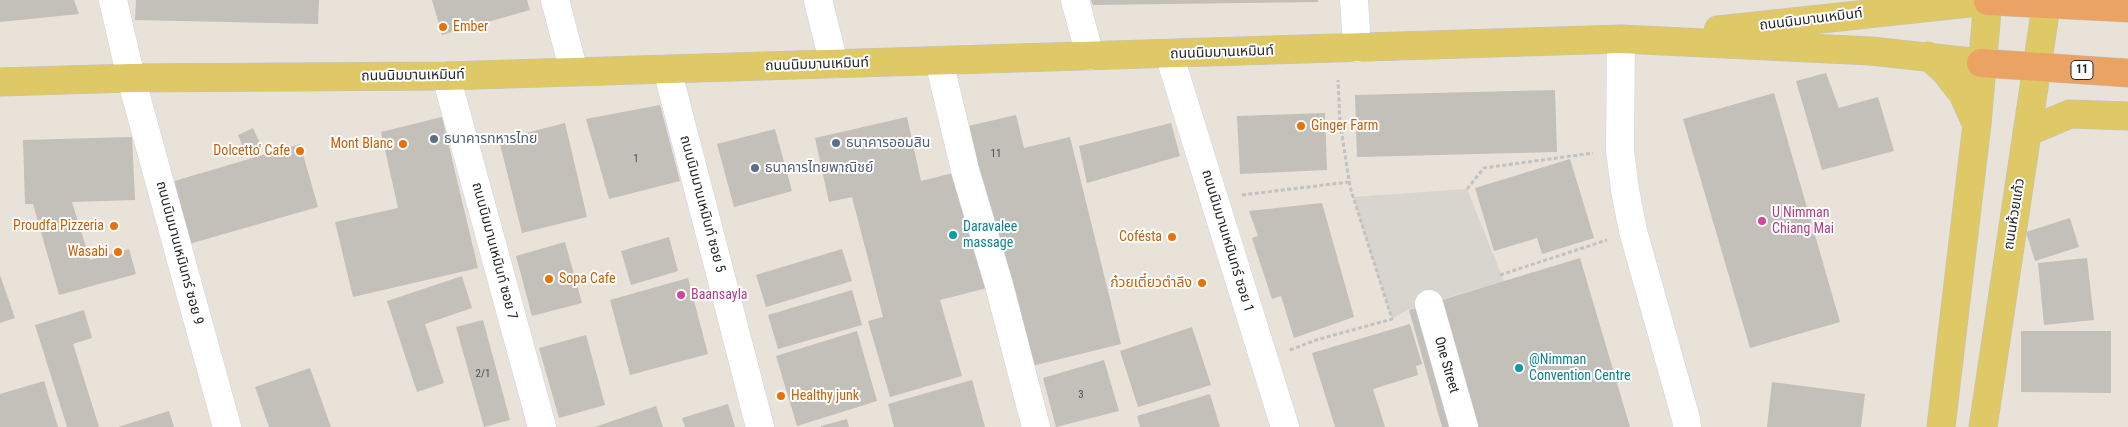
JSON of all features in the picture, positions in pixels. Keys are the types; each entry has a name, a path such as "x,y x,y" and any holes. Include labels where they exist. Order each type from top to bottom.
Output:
{"highway":[{"name":"11","path":"1988,0 2128,8"},
{"name":"11","path":"1981,63 2128,73"}],"main road":[{"name":"ถนนนิมมานเหมินท์","path":"1628,40 1932,4 1988,0"},
{"path":"1941,427 1977,124 1988,0"},
{"name":"ถนนห้วยแก้ว","path":"1983,427 2046,2"},
{"name":"ถนนนิมมานเหมินท์","path":"0,82 131,78 446,76 1628,40 1871,51 1981,63"},
{"path":"1928,56 1945,72 1963,94 1977,124"},
{"path":"2027,132 2070,114 2128,116"}],"street":[{"name":"ถนนนิมมานเหมินทร์ ซอย 9","path":"113,0 131,78 227,427"},
{"path":"555,0 574,72"},
{"path":"818,0 834,64"},
{"path":"1076,0 1090,56"},
{"path":"1354,0 1357,48"},
{"path":"1628,40 1620,150 1633,231 1687,427"},
{"name":"ถนนนิมมานเหมินทร์ ซอย 1","path":"1169,54 1285,427"},
{"path":"939,61 965,170 1036,427"},
{"name":"ถนนนิมมานเหมินท์ ซอย 5","path":"667,69 760,427"},
{"name":"ถนนนิมมานเหมินท์ ซอย 7","path":"446,76 542,427"},
{"name":"One Street","path":"1429,304 1464,427"}],"path":[{"path":"1264,360 1316,340 1392,319 1349,182 1340,122 1338,80"},
{"path":"1467,189 1484,168 1620,150"},
{"path":"1214,200 1260,192 1349,182"},
{"path":"1500,275 1633,231"}],"shaded area":[{"path":"1467,189 1504,281 1409,309 1392,319 1353,197"}],"building":[{"path":"0,0 74,0 79,14 0,22"},
{"path":"136,0 319,0 318,24 135,20"},
{"path":"432,0 527,0 530,10 442,35"},
{"path":"1091,0 1318,0 1318,2 1093,5"},
{"path":"1826,73 1839,108 1878,97 1894,151 1822,170 1796,81"},
{"path":"1555,90 1557,152 1357,157 1355,95"},
{"name":"U Nimman Chiang Mai","path":"1774,93 1840,322 1750,348 1683,119"},
{"path":"660,105 680,181 609,199 586,119"},
{"path":"1325,113 1327,170 1240,174 1237,116"},
{"path":"1016,115 1024,148 1070,137 1121,344 1028,367 968,126"},
{"path":"442,117 478,268 353,297 335,222 398,208 381,132"},
{"path":"907,117 921,181 965,170 999,285 940,300 962,376 890,397 868,321 883,317 852,197 829,202 815,138"},
{"path":"565,123 587,217 522,233 499,140"},
{"path":"1171,123 1180,156 1087,183 1079,146"},
{"path":"253,128 262,148 246,154 238,135"},
{"name":"ธนาคารไทยพาณิชย์","path":"775,129 792,191 734,207 717,144"},
{"path":"132,137 135,200 72,202 90,260 129,249 136,274 59,295 33,204 25,204 23,140"},
{"path":"300,144 318,207 189,244 171,182"},
{"path":"1570,159 1594,238 1542,254 1537,238 1494,251 1475,188"},
{"path":"1322,203 1354,317 1294,338 1281,296 1272,299 1252,238 1258,236 1249,211"},
{"path":"2070,218 2079,247 2035,261 2026,232"},
{"path":"669,237 678,271 631,285 621,251"},
{"name":"Sopa Cafe","path":"565,242 582,303 532,316 516,256"},
{"path":"842,249 852,281 766,307 756,275"},
{"name":"@Nimman Convention Centre","path":"1580,258 1630,427 1442,427 1409,310"},
{"path":"2087,258 2094,320 2044,325 2038,263"},
{"path":"0,275 15,318 0,323"},
{"path":"462,276 472,308 425,324 444,383 417,392 387,301"},
{"path":"688,278 708,354 630,375 610,300"},
{"path":"852,290 862,325 778,349 768,315"},
{"path":"84,310 92,338 73,344 99,427 67,427 35,325"},
{"path":"483,320 510,420 484,427 456,327"},
{"path":"1410,324 1422,364 1416,366 1418,375 1373,389 1385,427 1335,427 1312,353"},
{"path":"1192,327 1211,385 1138,407 1120,351"},
{"path":"857,331 877,401 797,426 776,356"},
{"path":"2021,331 2111,331 2111,393 2021,392"},
{"path":"586,335 605,405 559,418 539,348"},
{"path":"1104,360 1119,411 1056,427 1043,378"},
{"path":"310,368 331,427 269,427 255,387"},
{"path":"972,380 985,427 894,427 888,404"},
{"path":"44,381 58,427 0,427 0,394"},
{"path":"1772,382 1865,394 1861,427 1767,427"},
{"path":"1210,394 1220,427 1140,427 1137,416"},
{"path":"728,404 735,427 685,427 682,418"},
{"path":"656,406 663,427 595,427"},
{"path":"169,411 174,427 118,427"},
{"path":"847,419 849,427 821,427 821,426"}],"place":[{"name":"Ember","path":"443,27"},
{"name":"Ginger Farm","path":"1301,126"},
{"name":"ธนาคารทหารไทย","path":"434,139"},
{"name":"ธนาคารออมสิน","path":"836,143"},
{"name":"Mont Blanc","path":"403,144"},
{"name":"Dolcetto' Cafe","path":"300,151"},
{"name":"ธนาคารไทยพาณิชย์","path":"755,168"},
{"name":"U Nimman Chiang Mai","path":"1762,221"},
{"name":"Proudfa Pizzeria","path":"114,226"},
{"name":"Daravalee massage","path":"953,235"},
{"name":"Cofésta","path":"1172,237"},
{"name":"Wasabi","path":"118,252"},
{"name":"Sopa Cafe","path":"549,279"},
{"name":"ก๋วยเตี๋ยวตำลึง","path":"1202,283"},
{"name":"Baansayla","path":"681,295"},
{"name":"@Nimman Convention Centre","path":"1519,368"},
{"name":"Healthy junk","path":"781,396"}]}
